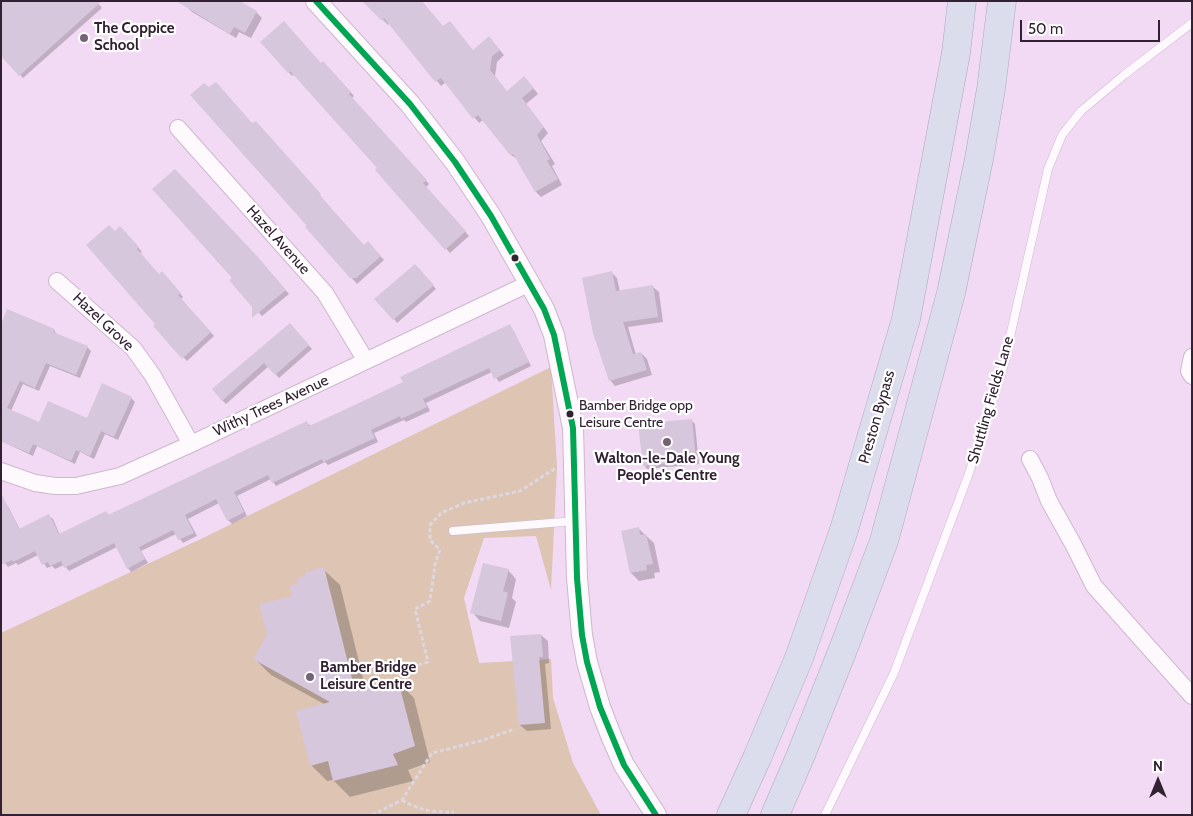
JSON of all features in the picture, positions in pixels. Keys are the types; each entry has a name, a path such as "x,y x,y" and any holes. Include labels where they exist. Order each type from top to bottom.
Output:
{"highway":[{"name":"Preston Bypass","path":"731,815 799,658 844,530 906,319 956,53 962,1"},
{"path":"775,815 844,647 886,532 934,362 959,257 991,89 1002,1"}],"street":[{"path":"316,1 410,104 455,162 491,216 544,309 554,335 573,428 574,522 579,610 587,662 600,706 624,765 656,815"},
{"name":"Hazel Avenue","path":"178,128 325,293 366,361"},
{"name":"Hazel Grove","path":"57,281 133,348 153,376 191,444"},
{"name":"Withy Trees Avenue","path":"1,471 35,483 56,486 76,486 120,476 530,282"},
{"path":"1192,357 1189,371 1192,376"},
{"path":"1030,459 1049,501 1094,586 1192,696"}],"lane":[{"name":"Shuttling Fields Lane","path":"825,815 894,673 968,476 1002,372 1048,169 1062,135 1080,111 1192,23"},
{"path":"453,531 574,522"}],"path":[{"path":"412,667 428,662 415,609 430,601 435,564 440,550 430,540 430,525 441,513 464,503 520,491 574,458"},
{"path":"372,815 402,800 432,753 480,741 515,729"},
{"path":"402,800 430,812 454,812"}],"shaded area":[{"path":"551,367 557,467 551,590 536,536 484,538 464,598 479,663 551,659 553,698 573,763 601,815 1,815 1,633 205,537"}],"building":[{"path":"1,1 102,1 19,76 1,56"},
{"path":"176,1 240,1 257,11 245,33 234,27 230,34"},
{"path":"362,1 422,1 443,26 450,21 473,50 489,36 500,50 492,56 490,70 507,91 524,76 534,88 522,98 544,127 537,135 550,159 547,161 558,179 535,192 513,154 510,155 478,115 473,119 441,78 435,82 384,18 382,21"},
{"path":"284,21 321,63 323,61 351,92 349,94 427,180 423,183 466,231 445,250 375,170 377,168 290,71 288,73 260,42"},
{"path":"216,82 252,123 256,121 364,245 368,241 381,256 356,278 350,278 305,227 307,226 190,95 204,83 209,87"},
{"path":"175,169 257,256 286,290 252,318 252,307 229,280 232,278 152,189"},
{"path":"109,225 115,231 120,226 139,247 137,249 159,274 162,271 181,293 178,295 211,332 182,359 153,326 155,324 86,245"},
{"path":"415,264 434,285 393,320 374,299"},
{"path":"612,271 616,291 653,285 658,317 623,322 633,354 641,352 647,370 609,381 593,333 582,278"},
{"path":"7,309 55,329 53,332 88,346 76,375 46,363 35,388 20,381 7,408 39,422 48,401 87,418 102,383 132,397 114,437 101,431 90,456 76,450 71,461 33,444 29,453 1,441 1,324"},
{"path":"290,323 309,345 275,375 264,363 222,401 212,389"},
{"path":"510,324 529,362 494,379 489,368 423,399 427,407 401,419 400,416 371,430 375,438 323,462 322,459 272,483 268,475 234,492 244,512 227,521 216,499 185,515 194,533 178,540 173,530 139,547 145,559 127,569 114,543 64,568 61,561 50,566 48,562 42,565 35,551 13,562 12,560 1,565 1,493 19,529 49,514 59,534 106,511 108,515 307,421 309,426 344,410 403,382 400,377"},
{"name":"Walton-le-Dale Young People's Centre","path":"692,419 696,460 643,466 638,424"},
{"path":"639,527 640,535 646,534 653,564 646,565 647,570 630,573 621,531"},
{"path":"483,563 509,569 503,591 508,593 501,621 470,613"},
{"name":"Bamber Bridge Leisure Centre","path":"324,567 355,691 398,680 415,746 393,754 398,765 333,781 328,761 310,766 296,711 330,702 253,659 267,634 259,604 292,596 290,586 298,583 297,578 306,576 305,572"},
{"path":"541,634 543,657 539,657 545,723 519,725 510,636"}],"transit line":[{"path":"316,1 410,104 455,162 491,216 544,309 554,335 573,428 577,578 582,635 587,662 600,707 624,765 656,815"}],"place":[{"name":"The Coppice School","path":"84,38"},
{"name":"Bamber Bridge opp Leisure Centre","path":"570,414"},
{"name":"Walton-le-Dale Young People's Centre","path":"667,442"},
{"name":"Bamber Bridge Leisure Centre","path":"310,677"}]}
